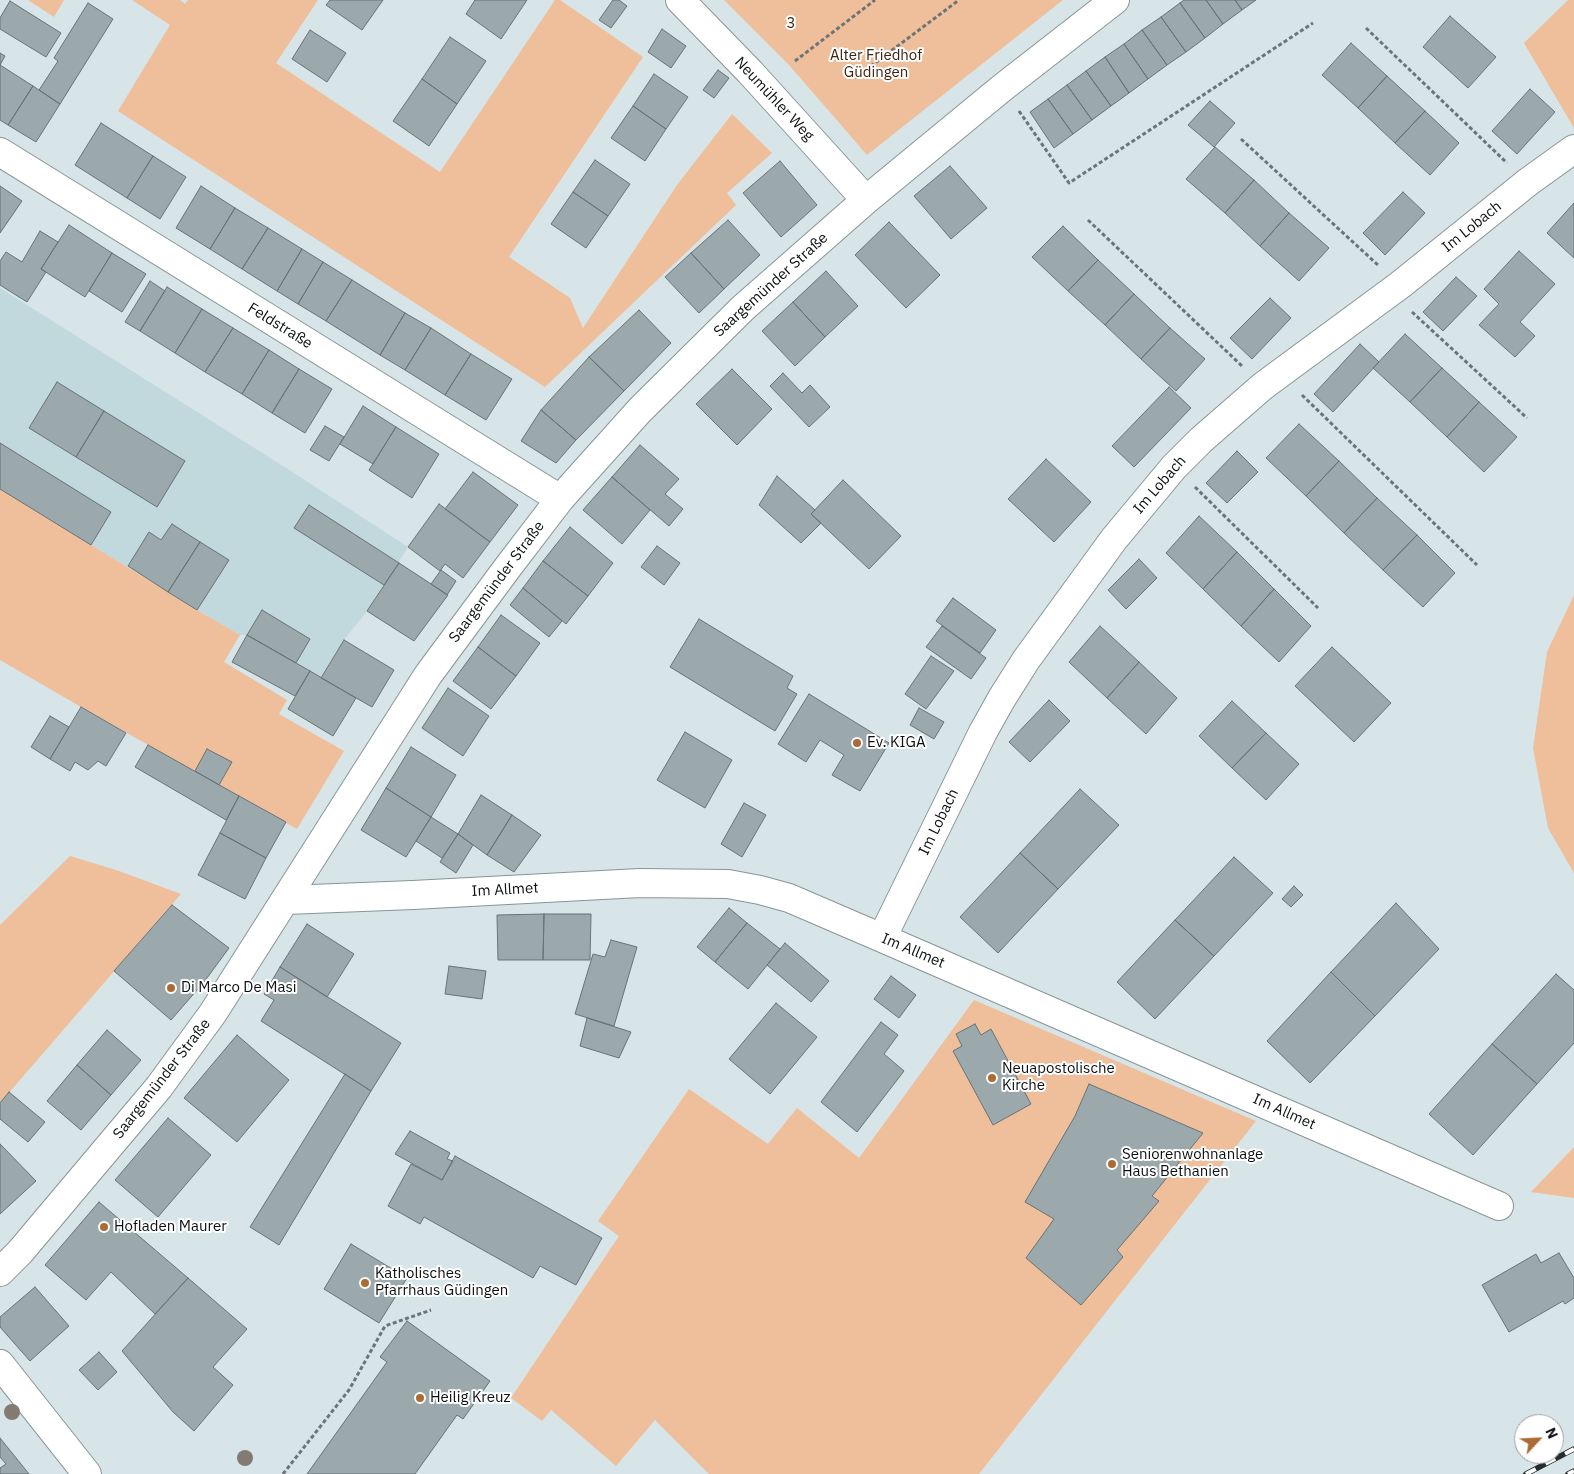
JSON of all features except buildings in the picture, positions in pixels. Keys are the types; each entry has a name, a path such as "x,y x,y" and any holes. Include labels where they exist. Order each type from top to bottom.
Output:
{"street":[{"name":"Neumühler Weg","path":"680,0 750,72 866,200"},
{"name":"Saargemünder Straße","path":"0,1272 20,1252 158,1087 213,1013 428,675 560,500 640,410 743,308 866,200 1002,88 1115,0"},
{"name":"Im Lobach","path":"882,938 982,732 1016,675 1114,539 1174,467 1201,440 1271,380 1395,288 1528,182 1574,149"},
{"name":"Feldstraße","path":"0,152 560,500"},
{"name":"Im Allmet","path":"286,900 403,896 640,883 718,883 760,890 789,898 1499,1206"},
{"path":"0,1364 87,1474"}],"path":[{"path":"795,61 875,0"},
{"path":"855,78 959,0"},
{"path":"1002,88 1068,183 1313,23"},
{"path":"1366,28 1528,182"},
{"path":"1241,139 1528,418"},
{"path":"1088,220 1477,564"},
{"path":"1174,467 1318,608"},
{"path":"283,1474 349,1390 385,1326 431,1310"}],"shaded area":[{"path":"0,288 408,547 367,611 344,640 321,678 247,635 240,635 197,610 0,489"}],"green space":[{"path":"28,0 64,0 54,17"},
{"path":"132,0 180,0 185,4 188,0 318,0 276,63 440,172 555,0 560,0 643,57 509,257 570,298 583,328 677,185 732,114 772,153 727,193 736,205 545,387 118,111 170,25"},
{"name":"Alter Friedhof Güdingen","path":"724,0 1063,0 867,155 789,65"},
{"path":"1568,0 1574,0 1574,128 1524,43"},
{"path":"0,489 240,635 224,662 287,700 279,714 344,751 297,829 0,660"},
{"path":"1574,595 1574,873 1548,828 1533,748 1547,652"},
{"path":"70,856 119,871 181,894 0,1103 0,925"},
{"path":"974,1000 1256,1121 979,1474 709,1474 655,1420 616,1466 551,1410 542,1421 511,1398 619,1236 598,1221 689,1089 768,1144 797,1108 859,1158"},
{"path":"1574,1147 1574,1198 1531,1192"}],"railway":[{"path":"1526,1474 1574,1449"},
{"path":"1568,1474 1574,1471"}],"place":[{"name":"Ev. KIGA","path":"857,743"},
{"name":"Di Marco De Masi","path":"171,988"},
{"name":"Neuapostolische Kirche","path":"992,1078"},
{"name":"Seniorenwohnanlage Haus Bethanien","path":"1112,1164"},
{"name":"Hofladen Maurer","path":"104,1227"},
{"name":"Katholisches Pfarrhaus Güdingen","path":"365,1283"},
{"name":"Heilig Kreuz","path":"420,1398"}],"park label":[{"name":"3","path":"791,24"}]}
